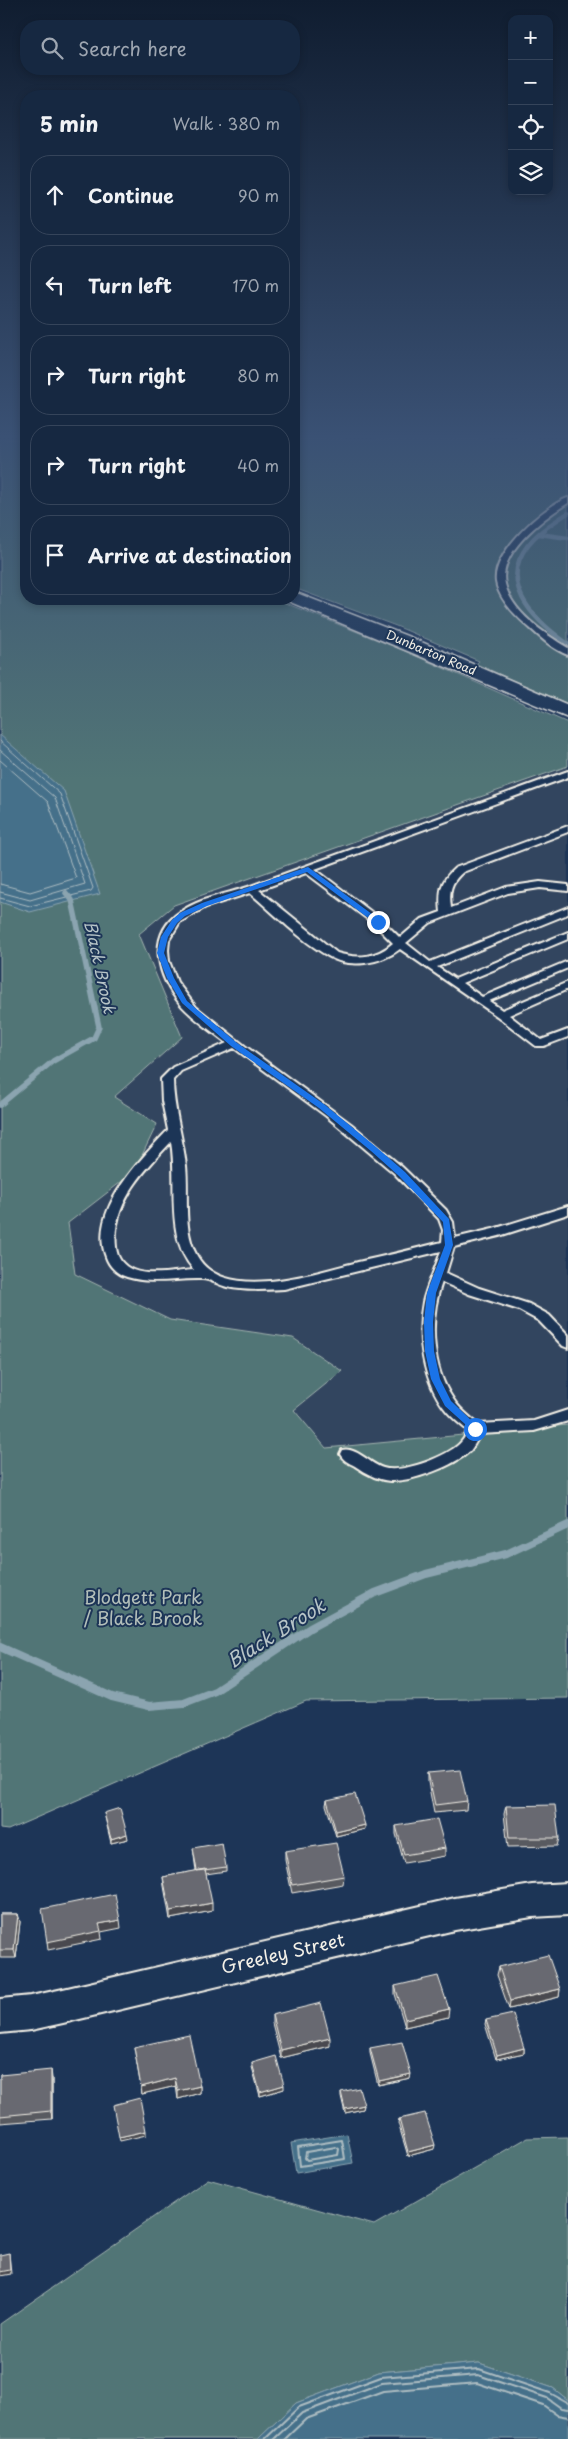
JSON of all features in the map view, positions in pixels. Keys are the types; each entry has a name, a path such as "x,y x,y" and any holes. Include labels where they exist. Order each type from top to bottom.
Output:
{"street":[{"name":"Dunbarton Road","path":"300,599 568,712"},
{"name":"Greeley Street","path":"0,2016 31,2013 63,2006 455,1914 532,1901 568,1899"}],"lane":[{"path":"509,553 502,562 500,582 513,607 546,639 568,652"},
{"path":"568,774 252,890 205,904 174,921 165,937 161,953 170,978 185,1002 234,1044 322,1107 402,1174 446,1221 449,1245 431,1293 428,1322 430,1351 436,1379 448,1404 475,1429 512,1430 556,1421 568,1415"},
{"path":"446,912 444,886 448,878 460,870 568,829"},
{"path":"308,869 378,922 429,966 502,1014 540,1044 568,1033"},
{"path":"252,890 333,955 351,960 371,959 387,954 417,926 446,912 506,890 524,886 565,889"},
{"path":"429,966 568,910"},
{"path":"454,983 568,935"},
{"path":"481,1001 568,964"},
{"path":"502,1014 568,986"},
{"path":"234,1044 177,1068 167,1079 167,1092 180,1164 185,1245 193,1262 205,1274 225,1282 248,1287 284,1285 449,1245 568,1210"},
{"path":"174,1131 119,1200 108,1239 110,1254 116,1264 128,1273 144,1276 205,1274"},
{"path":"438,1275 531,1310 544,1318 568,1343"},
{"path":"347,1454 366,1468 388,1475 412,1473 442,1461 466,1447 475,1429"}],"shaded area":[{"path":"568,766 568,1469 339,1463 293,1410 342,1371 293,1338 170,1320 74,1274 67,1223 134,1172 113,1098 182,1037 139,935 174,905"}],"green space":[{"name":"Blodgett Park / Black Brook","path":"0,553 20,553 20,605 290,605 400,649 568,723 568,766 174,905 139,934 182,1037 114,1097 157,1124 134,1172 68,1223 75,1274 170,1320 293,1338 342,1371 294,1410 326,1448 568,1425 568,1698 306,1701 8,1830 0,1829"},
{"path":"300,553 568,553 568,704 476,664 479,661 396,626 300,590"},
{"path":"568,2137 568,2400 553,2388 479,2363 379,2372 296,2403 258,2439 0,2439 0,2324 208,2179 374,2225 527,2138"}],"water":[{"path":"0,735 64,791 100,894 30,912 0,902"},
{"path":"347,2134 353,2163 296,2173 291,2143"},
{"path":"479,2363 553,2388 568,2400 568,2439 258,2439 296,2403 379,2372"}],"building":[{"path":"460,1770 467,1801 435,1805 428,1773"},
{"path":"355,1794 365,1825 336,1832 327,1800"},
{"path":"555,1805 559,1838 509,1838 506,1806"},
{"path":"120,1808 127,1834 111,1839 104,1813"},
{"path":"437,1819 445,1848 404,1855 396,1826"},
{"path":"222,1843 226,1867 197,1871 193,1848"},
{"path":"336,1843 344,1876 292,1885 285,1851"},
{"path":"205,1869 212,1903 170,1911 163,1877"},
{"path":"115,1894 120,1920 99,1924 101,1931 47,1942 42,1909"},
{"path":"0,1914 18,1914 14,1950 0,1950"},
{"path":"548,1955 560,1989 510,2001 499,1967"},
{"path":"438,1976 449,2009 405,2019 395,1986"},
{"path":"321,2003 330,2038 281,2050 272,2015"},
{"path":"513,2014 524,2048 497,2055 486,2020"},
{"path":"189,2035 200,2086 178,2091 175,2078 141,2087 134,2047"},
{"path":"402,2042 411,2074 379,2081 370,2048"},
{"path":"276,2056 284,2085 260,2092 252,2063"},
{"path":"51,2070 51,2111 0,2116 0,2075"},
{"path":"359,2088 364,2105 345,2109 341,2092"},
{"path":"140,2098 146,2131 119,2137 113,2105"},
{"path":"425,2113 435,2145 408,2152 399,2119"},
{"path":"9,2253 10,2270 0,2272 0,2255"}],"waterway":[{"path":"523,553 517,569 517,583 522,597 542,623 568,644"},
{"name":"Black Brook","path":"0,1105 53,1061 94,1038 99,1027 72,900 66,893"},
{"name":"Black Brook","path":"0,1647 112,1697 149,1706 184,1703 215,1691 310,1628 375,1593 426,1574 506,1554 568,1525"}],"route":[{"path":"378,922 308,869 193,909 174,921 165,937 161,953 170,978 185,1002 234,1044 322,1107 374,1149 426,1198 446,1221 449,1245 431,1293 428,1322 430,1351 436,1379 448,1404 475,1429"}]}
